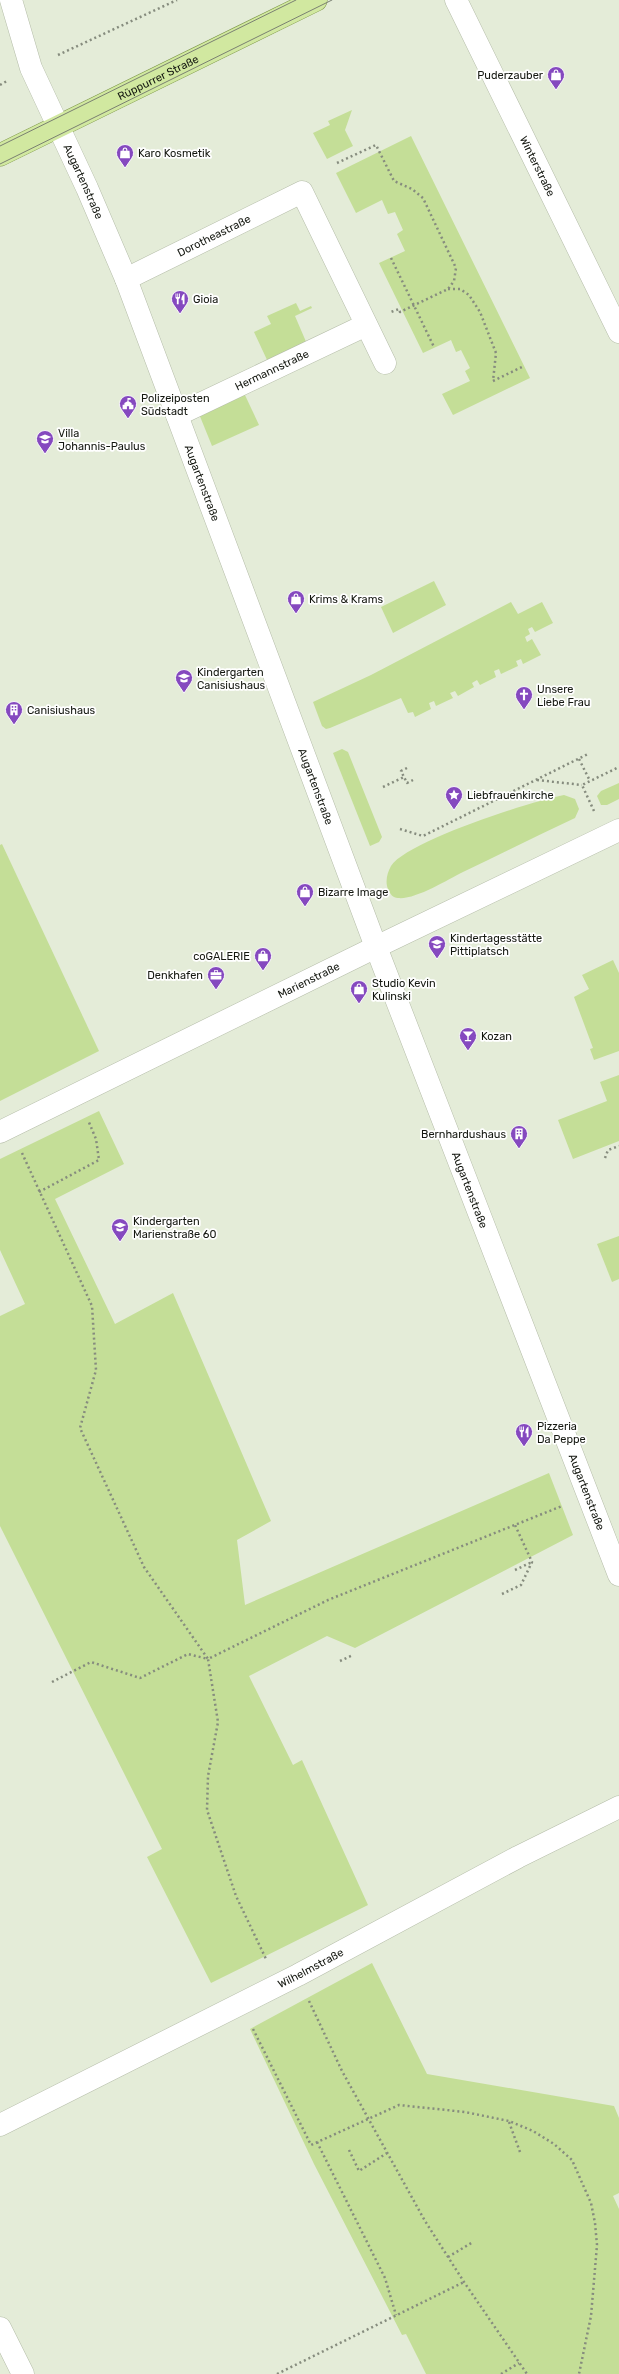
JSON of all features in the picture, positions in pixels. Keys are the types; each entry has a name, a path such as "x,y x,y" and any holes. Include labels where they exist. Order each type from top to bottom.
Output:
{"main road":[{"name":"Rüppurrer Straße","path":"0,155 316,0"}],"street":[{"name":"Augartenstraße","path":"11,0 31,68 59,126 126,279 376,947 587,1497 619,1575"},
{"name":"Winterstraße","path":"456,0 619,332"},
{"name":"Dorotheastraße","path":"126,279 302,192 366,325"},
{"path":"366,325 385,363"},
{"name":"Hermannstraße","path":"177,415 366,325"},
{"name":"Marienstraße","path":"5,1130 376,947 613,833"},
{"name":"Wilhelmstraße","path":"0,2125 240,2003 289,1980 518,1857 619,1807"},
{"path":"0,2328 23,2374"}],"path":[{"path":"0,85 31,68 177,0"},
{"path":"337,163 376,144 394,181 412,189 423,198 430,211 456,268 454,280 448,289"},
{"path":"391,258 434,348"},
{"path":"399,309 400,312 448,289 460,289 469,295 480,312 496,353 493,381 524,366"},
{"path":"400,829 423,836 588,754"},
{"path":"579,758 590,781"},
{"path":"407,768 401,771 407,782 413,780"},
{"path":"537,780 582,785 619,768"},
{"path":"383,787 404,777"},
{"path":"582,785 613,833"},
{"path":"40,1192 99,1160 96,1139 78,1094"},
{"path":"5,1130 40,1192 92,1306 96,1370 80,1428 144,1567 208,1659 218,1722 208,1776 207,1810 236,1896 289,1980 318,2022 387,2153 448,2257 527,2374"},
{"path":"605,1158 608,1150 619,1146"},
{"path":"52,1682 91,1662 140,1678 188,1654 208,1659 328,1600 587,1497"},
{"path":"515,1526 532,1562"},
{"path":"516,1570 532,1562"},
{"path":"502,1594 521,1585 532,1562"},
{"path":"340,1661 353,1655"},
{"path":"240,2003 311,2145 368,2118 399,2106 466,2112 509,2121 533,2131 554,2144 572,2160 591,2202 597,2245 591,2316 579,2374"},
{"path":"509,2121 520,2152"},
{"path":"317,2142 385,2278 396,2315"},
{"path":"349,2150 359,2171 387,2153"},
{"path":"448,2257 473,2242"},
{"path":"277,2374 464,2282"},
{"path":"501,2374 519,2363"}],"green space":[{"path":"352,110 345,130 353,146 327,159 313,133 330,125 328,121"},
{"path":"411,136 530,378 453,415 442,394 470,381 465,371 470,368 461,350 456,352 451,340 423,353 379,263 405,251 397,234 403,230 395,212 388,214 382,200 356,213 336,173"},
{"path":"296,303 300,311 311,306 312,308 295,316 307,344 268,362 254,332 271,324 267,316"},
{"path":"244,393 259,425 212,446 199,414"},
{"path":"434,581 446,605 393,633 381,607"},
{"path":"511,602 518,614 542,602 553,623 535,632 532,627 528,629 530,634 525,637 527,642 532,639 541,655 523,664 521,659 516,661 518,666 501,674 499,669 494,671 496,677 480,685 477,680 472,683 474,687 458,696 455,691 450,693 453,698 436,706 434,701 429,703 431,709 415,717 413,712 408,713 401,698 330,728 326,729 322,726 313,702 371,675"},
{"path":"342,749 348,752 382,837 379,842 370,846 333,753"},
{"path":"619,783 619,799 607,805 601,805 597,796 601,791"},
{"path":"564,795 575,799 579,809 575,818 422,893 405,898 396,898 390,893 387,886 387,880 391,866 402,856 420,845 472,823 526,805"},
{"path":"2,844 99,1051 0,1101 0,845"},
{"path":"613,960 619,973 619,1051 594,1060 590,1049 593,1048 574,997 589,989 582,975"},
{"path":"619,1075 619,1141 573,1159 558,1120 607,1101 600,1082"},
{"path":"99,1111 124,1164 55,1199 115,1324 173,1293 271,1521 237,1540 245,1605 549,1473 573,1535 355,1648 327,1636 249,1676 293,1765 302,1760 368,1905 211,1983 147,1857 162,1849 0,1526 0,1316 25,1304 0,1250 0,1159"},
{"path":"619,1236 619,1279 612,1282 597,1244"},
{"path":"372,1963 427,2074 614,2106 619,2118 619,2193 613,2196 619,2209 619,2374 426,2374 406,2334 402,2335 314,2164 250,2029"}],"tram line":[{"path":"0,146 296,0"},
{"path":"0,164 332,0"}],"place":[{"name":"Puderzauber","path":"556,90"},
{"name":"Karo Kosmetik","path":"125,168"},
{"name":"Gioia","path":"180,314"},
{"name":"Polizeiposten Südstadt","path":"128,419"},
{"name":"Villa Johannis-Paulus","path":"45,454"},
{"name":"Krims & Krams","path":"296,614"},
{"name":"Kindergarten Canisiushaus","path":"184,693"},
{"name":"Unsere Liebe Frau","path":"524,710"},
{"name":"Canisiushaus","path":"14,725"},
{"name":"Liebfrauenkirche","path":"454,810"},
{"name":"Bizarre Image","path":"305,907"},
{"name":"Kindertagesstätte Pittiplatsch","path":"437,959"},
{"name":"coGALERIE","path":"263,971"},
{"name":"Denkhafen","path":"216,990"},
{"name":"Studio Kevin Kulinski","path":"359,1004"},
{"name":"Kozan","path":"468,1051"},
{"name":"Bernhardushaus","path":"519,1149"},
{"name":"Kindergarten Marienstraße 60","path":"120,1242"},
{"name":"Pizzeria Da Peppe","path":"524,1447"}]}
